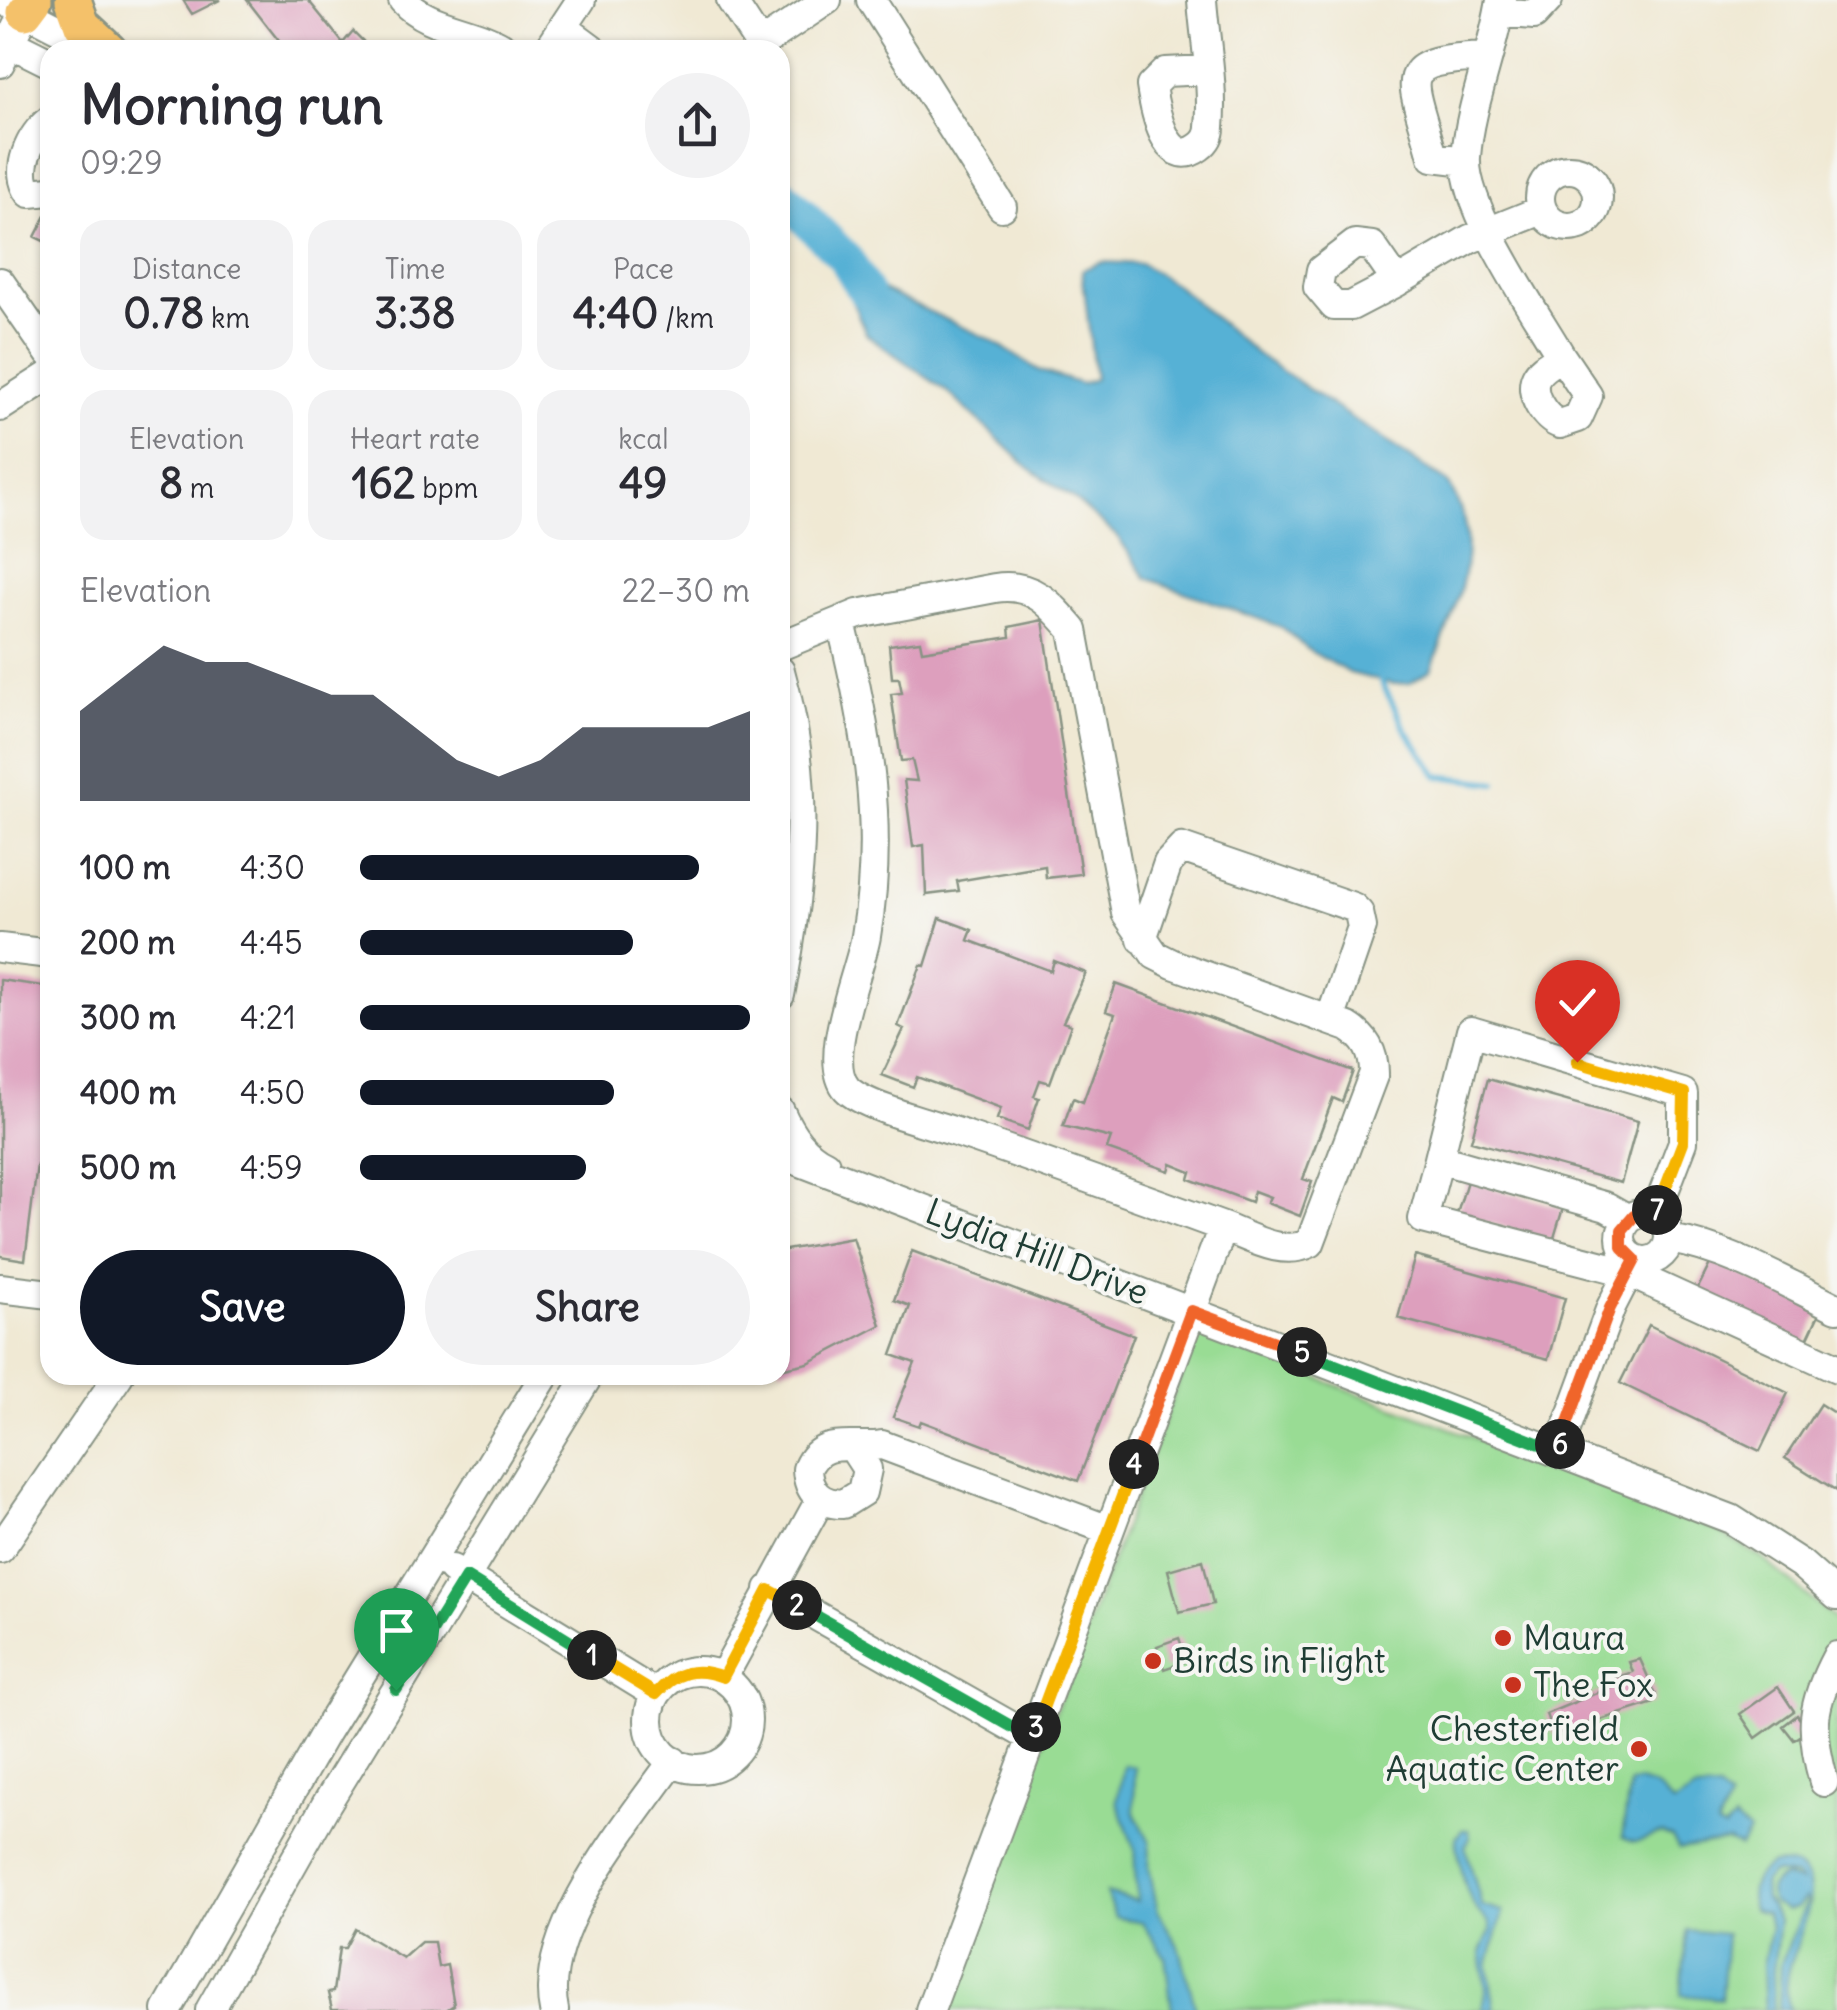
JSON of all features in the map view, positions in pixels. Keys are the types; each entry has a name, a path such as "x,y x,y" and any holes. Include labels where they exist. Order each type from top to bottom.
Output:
{"main road":[{"path":"73,0 82,25 99,40"}],"street":[{"path":"403,0 415,14 492,40"},
{"path":"556,39 581,0"},
{"path":"730,0 757,40"},
{"path":"767,40 826,0"},
{"path":"1202,0 1207,70"},
{"path":"1548,0 1534,15 1500,6 1466,161 1473,196 1561,356"},
{"path":"874,1 1002,207"},
{"path":"14,22 69,40"},
{"path":"14,22 40,52"},
{"path":"1466,161 1433,157 1414,82 1420,69 1436,59 1488,57"},
{"path":"40,130 22,171 22,183 30,193 40,192"},
{"path":"1397,282 1490,230 1542,210"},
{"path":"0,282 40,340"},
{"path":"0,407 40,381"},
{"path":"790,642 858,614 1012,585 1046,598 1073,630 1121,894 1126,914 1142,939 1155,955 1172,964 1330,1020 1365,1040 1374,1073 1310,1242 1298,1248 1276,1247 849,1092 838,1076 837,1052 866,937 875,854 870,746 841,622"},
{"path":"790,726 802,843 799,896 790,943"},
{"path":"1142,939 1168,863 1182,848 1353,907 1360,913 1362,928 1330,1020"},
{"path":"0,948 40,953"},
{"path":"1631,1266 1658,1258 1651,1224 1683,1142 1684,1093 1471,1031 1423,1218 1631,1266 1837,1368"},
{"path":"790,1130 814,1158 889,1195"},
{"name":"Lydia Hill Drive","path":"790,1158 1731,1519 1801,1564 1837,1596"},
{"path":"1439,1159 1607,1207 1762,1271 1837,1308"},
{"path":"1558,1451 1631,1266 1621,1241 1651,1224"},
{"path":"930,2010 1223,1227"},
{"path":"0,1288 40,1292"},
{"path":"0,1549 112,1385"},
{"path":"177,2006 324,1734 539,1385"},
{"path":"210,2010 327,1802 583,1385"},
{"path":"854,1450 867,1469 862,1492 843,1504 820,1500 808,1480 812,1458 831,1445 854,1450 882,1445 1109,1530"},
{"path":"723,1677 820,1500"},
{"path":"433,1558 656,1694"},
{"path":"769,1590 1032,1738"},
{"path":"1824,1782 1814,1746 1813,1712 1837,1656"},
{"path":"693,1670 723,1677 744,1702 746,1734 738,1749 711,1768 694,1769 673,1761 654,1742 649,1726 656,1694 678,1674 693,1670"},
{"path":"554,2010 550,1988 560,1940 595,1877 673,1761"}],"green space":[{"path":"1197,1332 1714,1529 1762,1558 1837,1621 1837,2010 944,2010"}],"water":[{"path":"1102,262 1141,264 1176,285 1258,355 1448,483 1460,507 1467,553 1457,600 1431,670 1410,683 1393,684 1350,673 1310,651 1281,627 1146,578 1118,537 1074,499 1029,468 949,393 867,335 852,301 876,287 991,340 1040,371 1081,384 1095,379 1082,270"},
{"path":"1124,1765 1135,1767 1134,1811 1150,1842 1149,1867 1158,1912 1180,1949 1196,2010 1172,2010 1165,1957 1143,1923 1115,1917 1106,1893 1137,1901 1134,1848 1117,1801"},
{"path":"1630,1784 1656,1787 1674,1804 1695,1791 1719,1790 1729,1801 1717,1827 1724,1830 1734,1820 1749,1832 1740,1847 1727,1841 1679,1849 1672,1837 1662,1834 1638,1842 1628,1840 1622,1837"},
{"path":"1462,1830 1468,1830 1470,1838 1465,1846 1482,1906 1503,1912 1488,1966 1495,2010 1483,2010 1486,1990 1481,1952 1491,1930 1465,1884 1456,1838"},
{"path":"1772,1865 1792,1866 1804,1873 1809,1884 1807,1916 1788,1975 1790,2010 1779,2010 1781,1963 1807,1902 1805,1898 1797,1908 1787,1911 1772,1903 1770,1890 1774,1883 1785,1877 1801,1882 1796,1876 1773,1873 1764,1882 1765,1899 1779,1921 1773,1971 1774,2010 1765,2010 1763,1965 1771,1927 1766,1914 1753,1910 1751,1896 1756,1878"},
{"path":"1687,1930 1726,1934 1721,1999 1681,1995"}],"building":[{"path":"183,0 220,0 192,14"},
{"path":"247,0 308,0 341,40 278,40"},
{"path":"353,31 362,40 346,40"},
{"path":"1043,620 1081,874 1046,878 1045,866 957,881 959,891 926,895 924,845 913,847 904,780 917,781 912,760 901,761 891,694 902,693 899,678 892,678 889,645 920,641 922,651 1010,637 1009,627"},
{"path":"940,918 972,930 968,940 1051,971 1054,961 1086,973 1063,1022 1071,1025 1050,1083 1040,1080 1034,1096 1039,1098 1028,1130 997,1119 1001,1108 917,1077 913,1087 882,1075 904,1029 898,1026 921,965 925,966"},
{"path":"0,980 40,986 40,1161 25,1260 0,1256"},
{"path":"1116,984 1353,1071 1342,1102 1333,1098 1303,1179 1312,1182 1300,1216 1267,1203 1270,1197 1254,1191 1251,1202 1189,1179 1191,1172 1171,1164 1169,1171 1107,1149 1111,1138 1063,1126 1073,1098 1083,1102 1115,1014 1106,1011"},
{"path":"1488,1079 1638,1121 1621,1183 1471,1141"},
{"path":"1467,1181 1563,1208 1553,1241 1457,1214"},
{"path":"853,1238 881,1325 808,1363 790,1367 790,1249"},
{"path":"912,1251 1134,1335 1078,1481 921,1421 919,1426 893,1417 915,1363 892,1355 910,1306 894,1300"},
{"path":"1415,1256 1565,1298 1548,1359 1398,1318"},
{"path":"1712,1260 1820,1312 1805,1344 1696,1292"},
{"path":"1649,1325 1788,1393 1760,1451 1620,1383"},
{"path":"1820,1404 1837,1415 1837,1491 1785,1458"},
{"path":"1203,1560 1213,1604 1179,1612 1168,1570"},
{"path":"1179,1638 1187,1661 1164,1669 1157,1646"},
{"path":"1640,1659 1656,1695 1652,1697 1654,1703 1553,1735 1546,1714 1611,1687 1608,1680 1633,1672 1629,1662"},
{"path":"1778,1687 1794,1711 1756,1738 1740,1714"},
{"path":"1797,1715 1808,1731 1794,1740 1783,1726"},
{"path":"355,1929 403,1958 421,1942 434,1942 438,1967 447,1965 454,2005 446,2010 332,2010 328,1993 333,1992 339,1948 345,1948"}],"waterway":[{"path":"790,203 846,259 866,293"},
{"path":"1381,681 1406,730 1438,776 1496,783"}],"place":[{"name":"Maura","path":"1503,1638"},
{"name":"Birds in Flight","path":"1153,1661"},
{"name":"The Fox","path":"1513,1685"},
{"name":"Chesterfield Aquatic Center","path":"1639,1749"}],"route":[{"path":"396,1690 466,1577 656,1694 678,1674 693,1670 723,1677 769,1590 1032,1738 1191,1311 1558,1451 1610,1308 1635,1260 1622,1247 1622,1230 1628,1219 1640,1213 1655,1215 1683,1142 1684,1093 1577,1062"}]}
